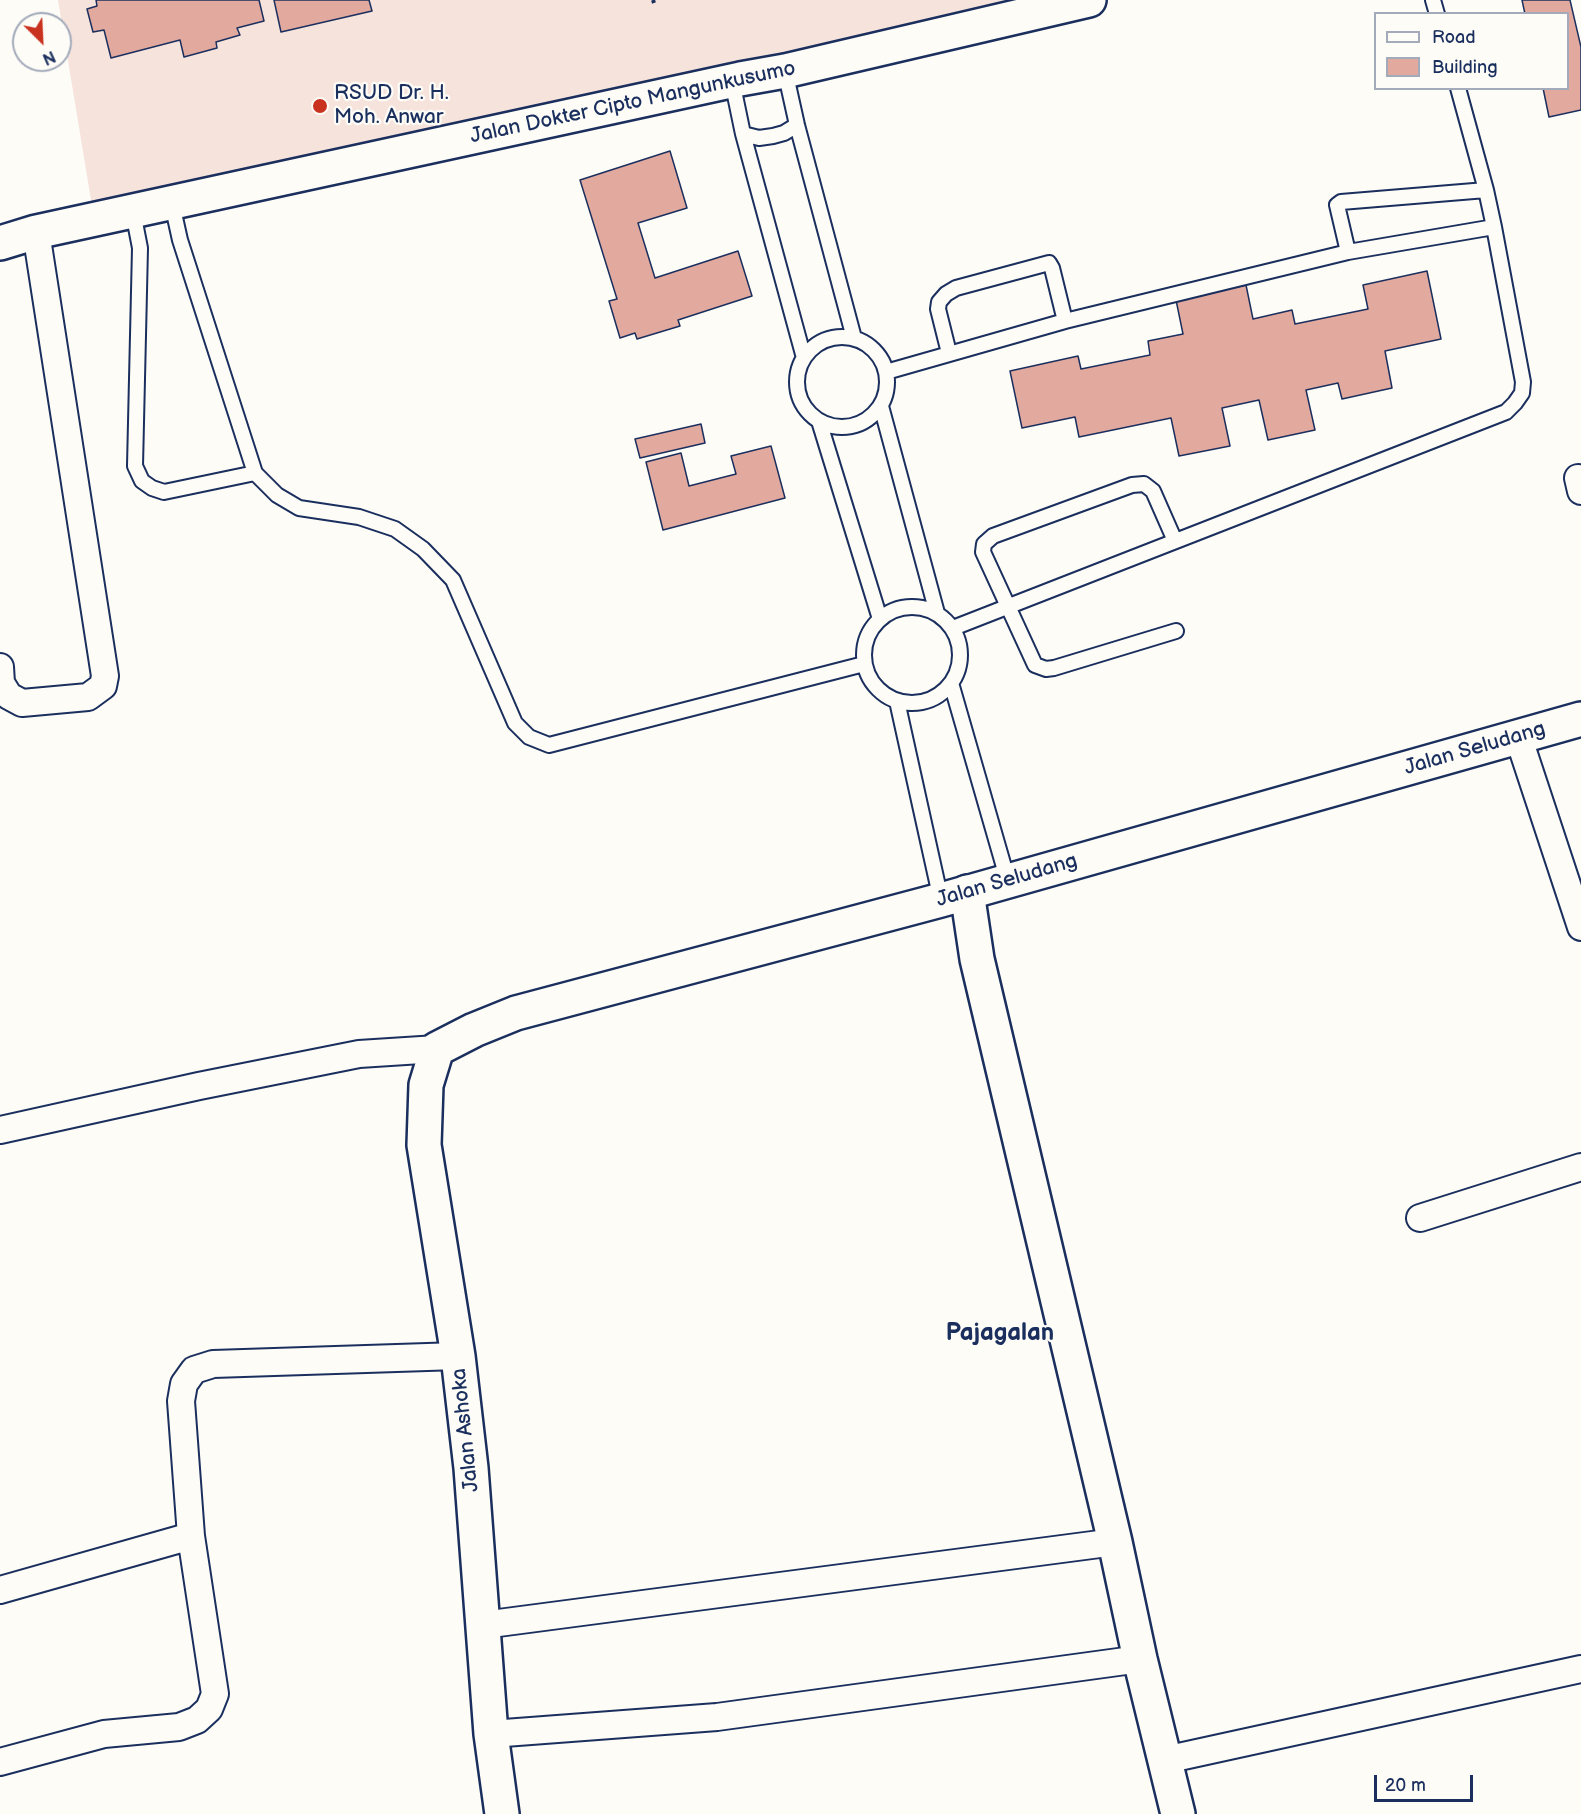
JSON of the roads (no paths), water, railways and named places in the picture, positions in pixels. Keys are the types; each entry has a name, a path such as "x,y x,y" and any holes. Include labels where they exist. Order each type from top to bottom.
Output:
{"street":[{"name":"Jalan Dokter Cipto Mangunkusumo","path":"0,243 36,232 785,71 1089,0"},
{"path":"0,667 1,683 9,696 22,703 88,697 103,686 105,676 36,232"},
{"name":"Jalan Seludang","path":"437,1049 474,1030 516,1013 954,896 1581,719"},
{"path":"1518,736 1581,927"},
{"path":"954,896 977,959 1178,1814"},
{"path":"0,1130 199,1086 359,1054 437,1049"},
{"name":"Jalan Ashoka","path":"437,1049 426,1085 424,1145 458,1356 471,1468 491,1734 502,1814"},
{"path":"1419,1218 1581,1167"},
{"path":"0,1762 104,1734 179,1727 196,1720 208,1709 215,1694 190,1536 181,1401 184,1384 195,1370 213,1364 458,1356"},
{"path":"0,1590 190,1536"},
{"path":"483,1625 1115,1542"},
{"path":"491,1734 717,1717 1140,1659"},
{"path":"1165,1760 1581,1669"}],"lane":[{"path":"785,71 797,125 854,338"},
{"path":"732,81 743,134 804,358"},
{"path":"953,628 1506,412 1515,403 1522,393 1523,382 1486,190 1459,90"},
{"path":"743,134 759,138 773,136 784,133 797,125"},
{"path":"1348,252 1337,205 1341,202 1486,190"},
{"path":"172,204 180,240 255,474 277,495 299,508 359,517 395,529 423,549 453,580 515,723 529,737 549,745 864,664"},
{"path":"133,212 140,248 135,466 142,481 164,492 255,474"},
{"path":"886,372 1065,321 1348,252 1494,227"},
{"path":"949,353 938,309 939,302 956,288 1049,263 1065,321"},
{"path":"839,337 854,338 866,344 877,353 886,372 886,393 881,406 860,424 846,427 832,426 819,421 808,411 801,400 797,386 804,358 826,340 839,337"},
{"path":"881,406 937,613"},
{"path":"819,421 879,619"},
{"path":"1176,541 1154,491 1144,484 1132,485 993,536 984,544 983,552 1035,665 1046,669 1054,668 1176,631"},
{"path":"907,606 922,607 937,613 953,628 959,642 958,670 951,683 927,701 912,703 897,701 875,687 868,676 863,652 871,628 879,619 893,610 907,606"},
{"path":"951,683 1008,880"},
{"path":"897,701 954,896"}],"place":[{"name":"RSUD Dr. H. Moh. Anwar","path":"320,106"}],"district":[{"name":"Pajagalan","path":"1000,1334"}]}
